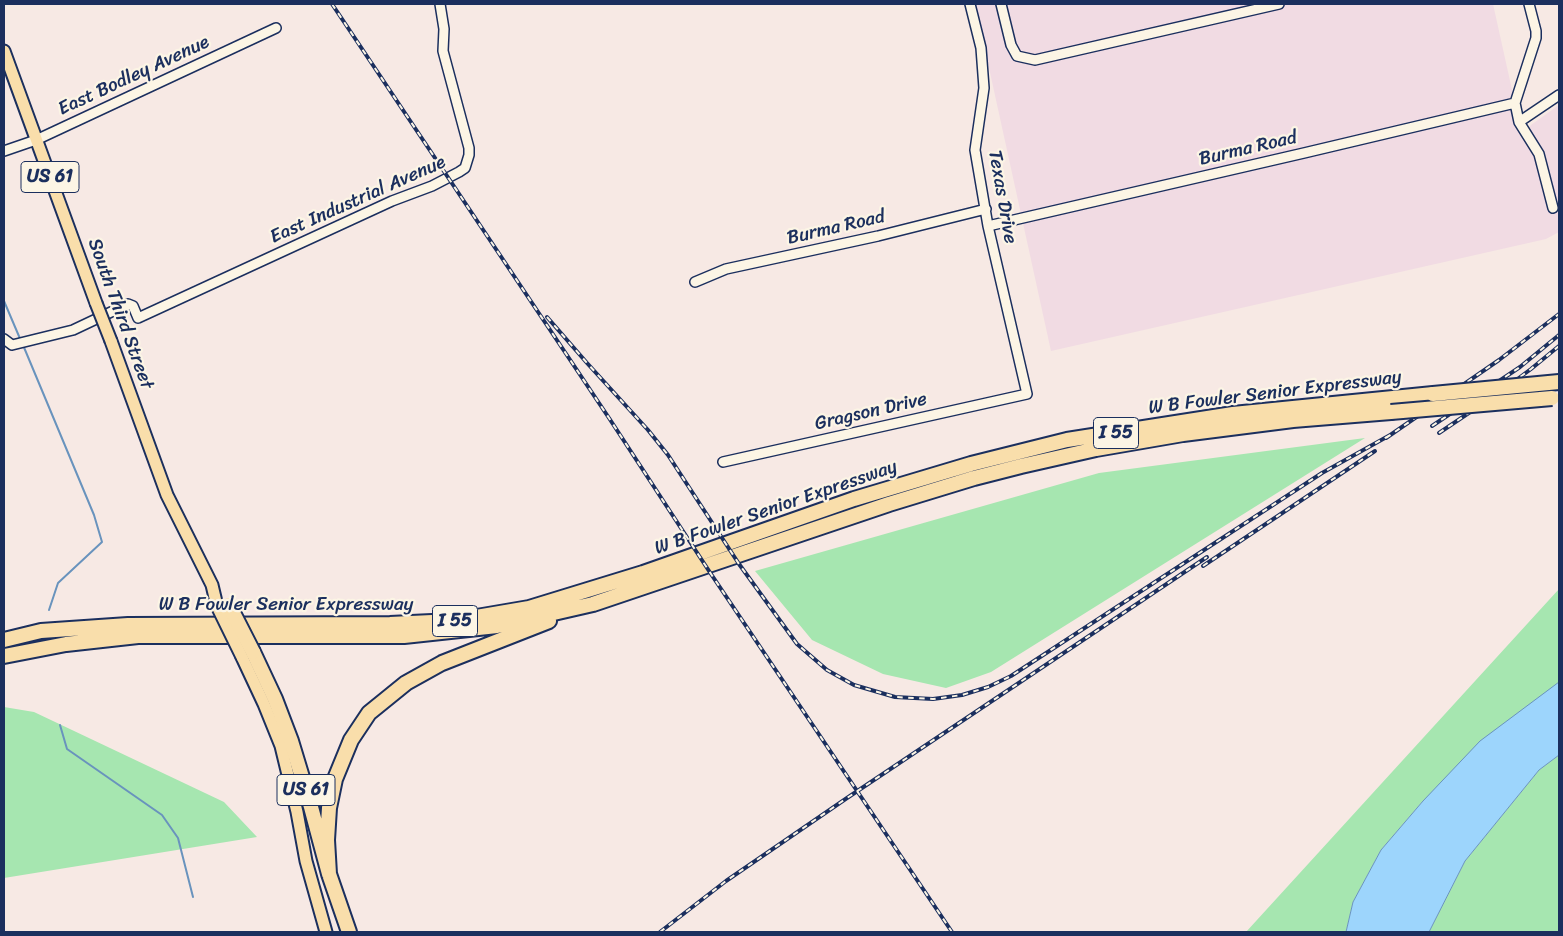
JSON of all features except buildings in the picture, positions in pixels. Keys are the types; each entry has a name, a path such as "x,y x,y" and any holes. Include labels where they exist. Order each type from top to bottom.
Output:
{"highway":[{"name":"W B Fowler Senior Expressway","path":"4,640 41,631 128,624 361,624 453,621 530,608 644,573 854,499 971,464 1067,440 1233,414 1559,382"},
{"name":"W B Fowler Senior Expressway","path":"4,656 66,644 138,636 404,636 497,626 593,604 888,504 957,483 1114,445 1293,420 1556,398"},
{"path":"329,874 327,840 329,808 335,779 351,740 369,713 406,683 442,663 593,604"},
{"name":"South Third Street","path":"223,605 248,655 274,699 291,741 329,874 349,932"}],"main road":[{"name":"South Third Street","path":"4,51 167,495 223,605"},
{"name":"South Third Street","path":"248,655 264,704 281,746 297,812 306,861 326,932"}],"street":[{"name":"East Industrial Avenue","path":"4,339 12,345 73,330 128,304 133,306 138,318 392,201 432,186 460,172 465,168 469,156 444,50 440,4"},
{"name":"Texas Drive","path":"970,4 981,48 984,88 975,150 988,226 1027,394"},
{"path":"1001,4 1011,45 1017,56 1035,60 1279,4"},
{"path":"1529,4 1536,38 1515,103 1519,122 1539,154 1552,208"},
{"name":"East Bodley Avenue","path":"4,151 36,140 276,28"},
{"path":"1519,122 1559,95"},
{"name":"Burma Road","path":"988,226 1295,156 1515,103"},
{"name":"Burma Road","path":"695,282 726,269 878,236 986,209"},
{"name":"Gragson Drive","path":"723,462 1027,394"}],"shaded area":[{"path":"975,4 1493,4 1522,135 1531,125 1559,105 1559,232 1546,239 1051,351"}],"green space":[{"path":"1365,438 991,672 946,688 883,674 812,640 755,571 1099,473"},
{"path":"1559,589 1559,682 1423,801 1381,850 1353,902 1346,932 1246,932"},
{"path":"4,707 34,712 224,802 257,837 4,878"},
{"path":"1559,755 1559,932 1429,932 1465,861 1539,770"}],"water":[{"path":"1559,682 1559,755 1539,770 1465,861 1429,932 1346,932 1353,902 1381,850 1423,801 1480,741"}],"waterway":[{"path":"4,301 21,341"},
{"path":"23,345 94,515 102,542 58,583 49,610"},
{"path":"60,725 67,749 162,815 178,838 193,897"}],"railway":[{"path":"332,4 711,574 952,932"},
{"path":"1386,438 1499,360 1559,314"},
{"path":"547,317 668,455 739,564 797,644 827,670 854,685 895,697 933,699 962,695 988,687 1011,676 1322,473 1392,434"},
{"path":"1432,426 1520,367 1559,335"},
{"path":"1439,433 1500,392 1559,346"},
{"path":"1203,566 1375,451"},
{"path":"660,932 726,881 847,798 1207,557"}]}
